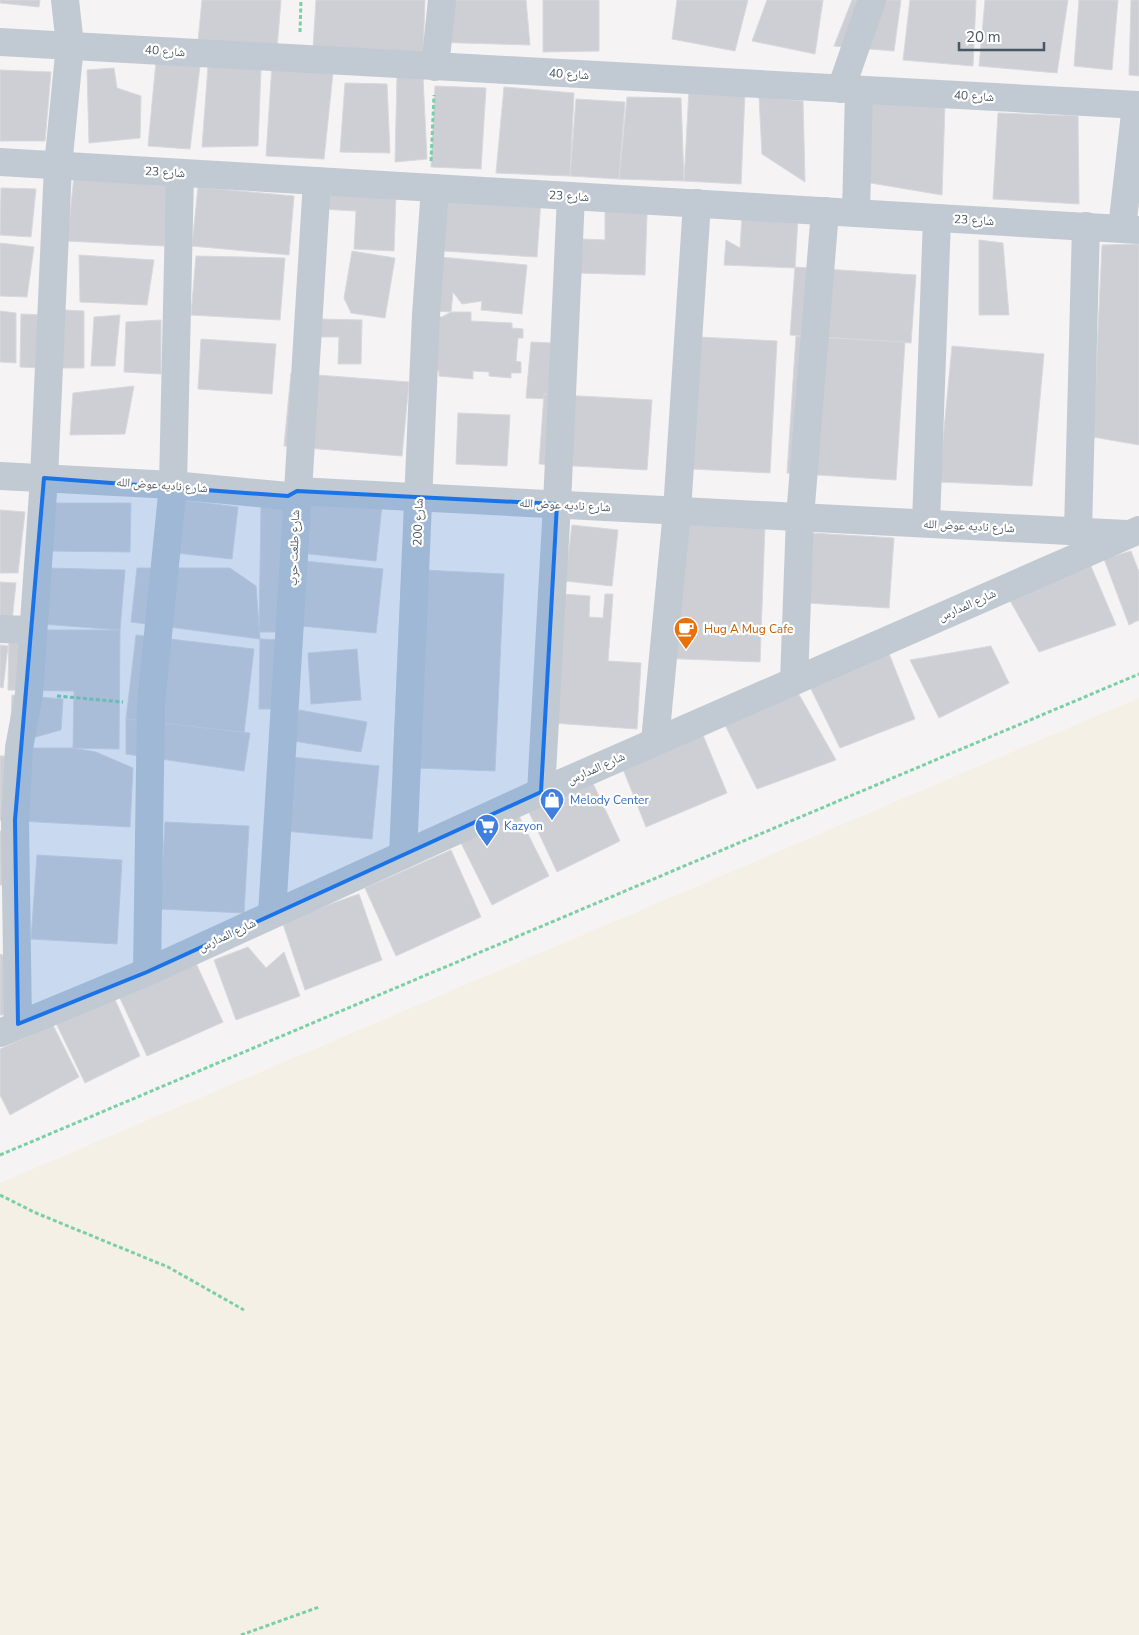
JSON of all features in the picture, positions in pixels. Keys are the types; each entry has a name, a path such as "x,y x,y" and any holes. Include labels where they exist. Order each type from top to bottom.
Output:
{"street":[{"path":"9,1029 15,820 20,748 29,694 44,478 58,166 70,44 65,0"},
{"path":"435,67 442,0"},
{"path":"856,213 850,89 872,0"},
{"name":"شارع 40","path":"0,42 70,44 435,67 1138,105"},
{"path":"1131,229 1138,105"},
{"name":"شارع 23","path":"0,162 1131,229"},
{"path":"147,972 151,704 173,485 180,173"},
{"name":"شارع طلعت حرب","path":"272,914 317,181"},
{"name":"شارع 200","path":"403,855 426,315 435,188"},
{"path":"541,792 557,504 571,196"},
{"path":"655,741 677,511 697,203"},
{"path":"794,682 800,517 826,211"},
{"path":"926,523 937,218"},
{"path":"1078,531 1086,226"},
{"name":"شارع ناديه عوض الله","path":"0,476 173,485 288,496 297,491 1078,531 1135,532"},
{"name":"شارع المدارس","path":"9,1029 147,972 655,741 1135,532"},
{"path":"0,629 32,630"}],"path":[{"path":"435,67 431,166 435,188"},
{"path":"0,1155 1139,674"},
{"path":"29,694 151,704"},
{"path":"0,1195 36,1213 168,1267 244,1310"},
{"path":"241,1635 319,1607"}],"highlighted area":[{"path":"44,478 288,496 297,491 557,504 541,792 147,972 18,1024 15,820"}],"sand":[{"path":"1139,698 1139,1635 0,1635 0,1183"}],"building":[{"path":"0,0 40,0 39,7 0,3"},
{"path":"202,0 281,0 277,49 198,41"},
{"path":"316,0 425,0 423,53 313,48"},
{"path":"431,0 526,0 530,45 429,42"},
{"path":"543,0 599,0 599,51 543,52"},
{"path":"677,0 748,0 735,51 672,39"},
{"path":"767,0 823,0 815,54 752,41"},
{"path":"852,0 901,0 894,51 834,46"},
{"path":"910,0 976,0 973,66 903,60"},
{"path":"985,0 1068,0 1057,73 979,66"},
{"path":"1079,0 1118,0 1112,70 1074,66"},
{"path":"1131,0 1139,0 1139,76 1129,75"},
{"path":"156,62 200,66 190,149 148,146"},
{"path":"272,65 333,73 324,159 266,156"},
{"path":"208,66 261,68 258,146 202,147"},
{"path":"114,68 117,88 141,96 140,138 89,143 87,70"},
{"path":"0,70 51,72 45,141 0,141"},
{"path":"397,76 423,77 427,159 395,162"},
{"path":"345,83 387,84 390,153 340,152"},
{"path":"435,86 486,88 481,169 431,167"},
{"path":"504,87 574,93 570,176 496,173"},
{"path":"689,90 745,92 741,184 684,181"},
{"path":"627,97 681,98 684,181 619,179"},
{"path":"759,97 803,101 805,182 762,154"},
{"path":"576,99 625,102 619,179 570,176"},
{"path":"866,100 945,103 942,195 847,179"},
{"path":"998,113 1078,116 1079,204 993,199"},
{"path":"74,177 172,183 164,246 67,241"},
{"path":"305,186 396,194 394,251 354,249 356,211 304,208"},
{"path":"198,187 294,196 289,255 192,246"},
{"path":"1,188 36,189 31,237 0,235"},
{"path":"447,193 541,199 537,257 443,251"},
{"path":"605,209 647,214 645,275 577,273 583,239 605,240"},
{"path":"742,216 798,219 795,268 724,265 726,240 740,248"},
{"path":"979,240 1003,243 1009,315 979,315"},
{"path":"0,243 34,247 27,297 0,296"},
{"path":"1139,244 1139,445 1093,437 1102,245"},
{"path":"352,251 395,258 385,318 351,313 344,298"},
{"path":"79,255 154,260 147,305 80,302"},
{"path":"196,256 285,258 280,320 191,315"},
{"path":"440,257 527,265 522,314 481,310 482,301 462,304 453,292 451,312 435,311"},
{"path":"795,267 916,275 911,343 790,335"},
{"path":"62,310 84,311 84,368 59,368"},
{"path":"0,311 16,313 16,363 0,362"},
{"path":"451,312 471,312 471,321 512,323 512,328 523,329 523,338 518,338 516,361 521,362 521,373 511,373 511,378 489,376 489,372 473,371 473,379 439,376 439,371 427,370 431,316 442,317"},
{"path":"21,314 44,315 41,368 20,367"},
{"path":"120,315 115,366 91,366 94,317"},
{"path":"320,319 362,320 361,364 338,364 339,337 320,337"},
{"path":"161,320 161,374 124,372 126,322"},
{"path":"679,336 777,341 770,473 672,468"},
{"path":"796,336 905,342 896,480 787,473"},
{"path":"201,339 276,344 272,394 198,389"},
{"path":"531,342 553,343 549,399 526,398"},
{"path":"952,346 1044,354 1032,486 939,482"},
{"path":"291,373 409,382 402,456 284,446"},
{"path":"134,386 125,434 70,435 73,393"},
{"path":"544,394 652,400 647,470 539,464"},
{"path":"458,413 510,415 507,466 456,464"},
{"path":"288,496 382,506 376,561 281,551"},
{"path":"182,500 238,507 232,559 176,553"},
{"path":"50,503 131,503 130,552 49,551"},
{"path":"261,504 286,504 284,632 259,632"},
{"path":"0,510 25,512 18,573 0,573"},
{"path":"663,521 765,525 760,662 658,658"},
{"path":"572,525 618,530 612,586 565,581"},
{"path":"812,533 894,538 889,608 807,603"},
{"path":"1131,551 1139,572 1139,620 1129,625 1104,559"},
{"path":"285,559 383,569 376,633 279,624"},
{"path":"1090,564 1116,625 1039,652 1008,597"},
{"path":"47,568 125,570 120,630 42,624"},
{"path":"137,568 230,568 256,586 260,639 131,622"},
{"path":"402,569 504,574 495,771 393,767"},
{"path":"0,582 16,583 12,621 0,620"},
{"path":"548,593 590,596 589,617 603,618 605,594 613,594 608,661 641,663 637,729 539,722"},
{"path":"120,630 119,749 73,748 74,691 8,690 9,631"},
{"path":"136,635 254,649 244,733 126,719"},
{"path":"260,639 290,640 289,709 259,709"},
{"path":"0,645 8,646 3,688 0,687"},
{"path":"991,646 1009,683 939,718 910,660"},
{"path":"357,649 361,700 311,704 308,653"},
{"path":"888,651 915,719 840,748 809,685"},
{"path":"797,691 836,760 757,789 724,723"},
{"path":"12,695 63,699 61,730 10,744"},
{"path":"299,710 367,722 361,752 294,741"},
{"path":"126,719 250,733 244,771 126,754"},
{"path":"703,735 727,793 646,827 623,769"},
{"path":"24,748 73,748 96,752 133,768 130,827 20,821"},
{"path":"0,756 5,756 2,821 0,820"},
{"path":"292,757 379,766 372,839 285,831"},
{"path":"590,777 620,841 557,872 527,808"},
{"path":"516,810 549,876 492,905 459,839"},
{"path":"165,822 249,826 244,913 160,909"},
{"path":"0,831 13,833 4,885 0,885"},
{"path":"451,850 481,917 396,956 365,888"},
{"path":"37,855 122,860 117,944 31,939"},
{"path":"359,894 382,960 305,990 282,921"},
{"path":"248,947 266,968 284,952 300,996 236,1020 214,960"},
{"path":"0,954 8,957 6,1015 0,1015"},
{"path":"194,959 223,1022 147,1056 118,994"},
{"path":"113,995 140,1056 85,1083 55,1021"},
{"path":"48,1015 79,1077 10,1115 0,1095 0,1049 31,1035"}],"place":[{"name":"Hug A Mug Cafe","path":"686,650"},
{"name":"Melody Center","path":"552,821"},
{"name":"Kazyon","path":"487,847"}]}
